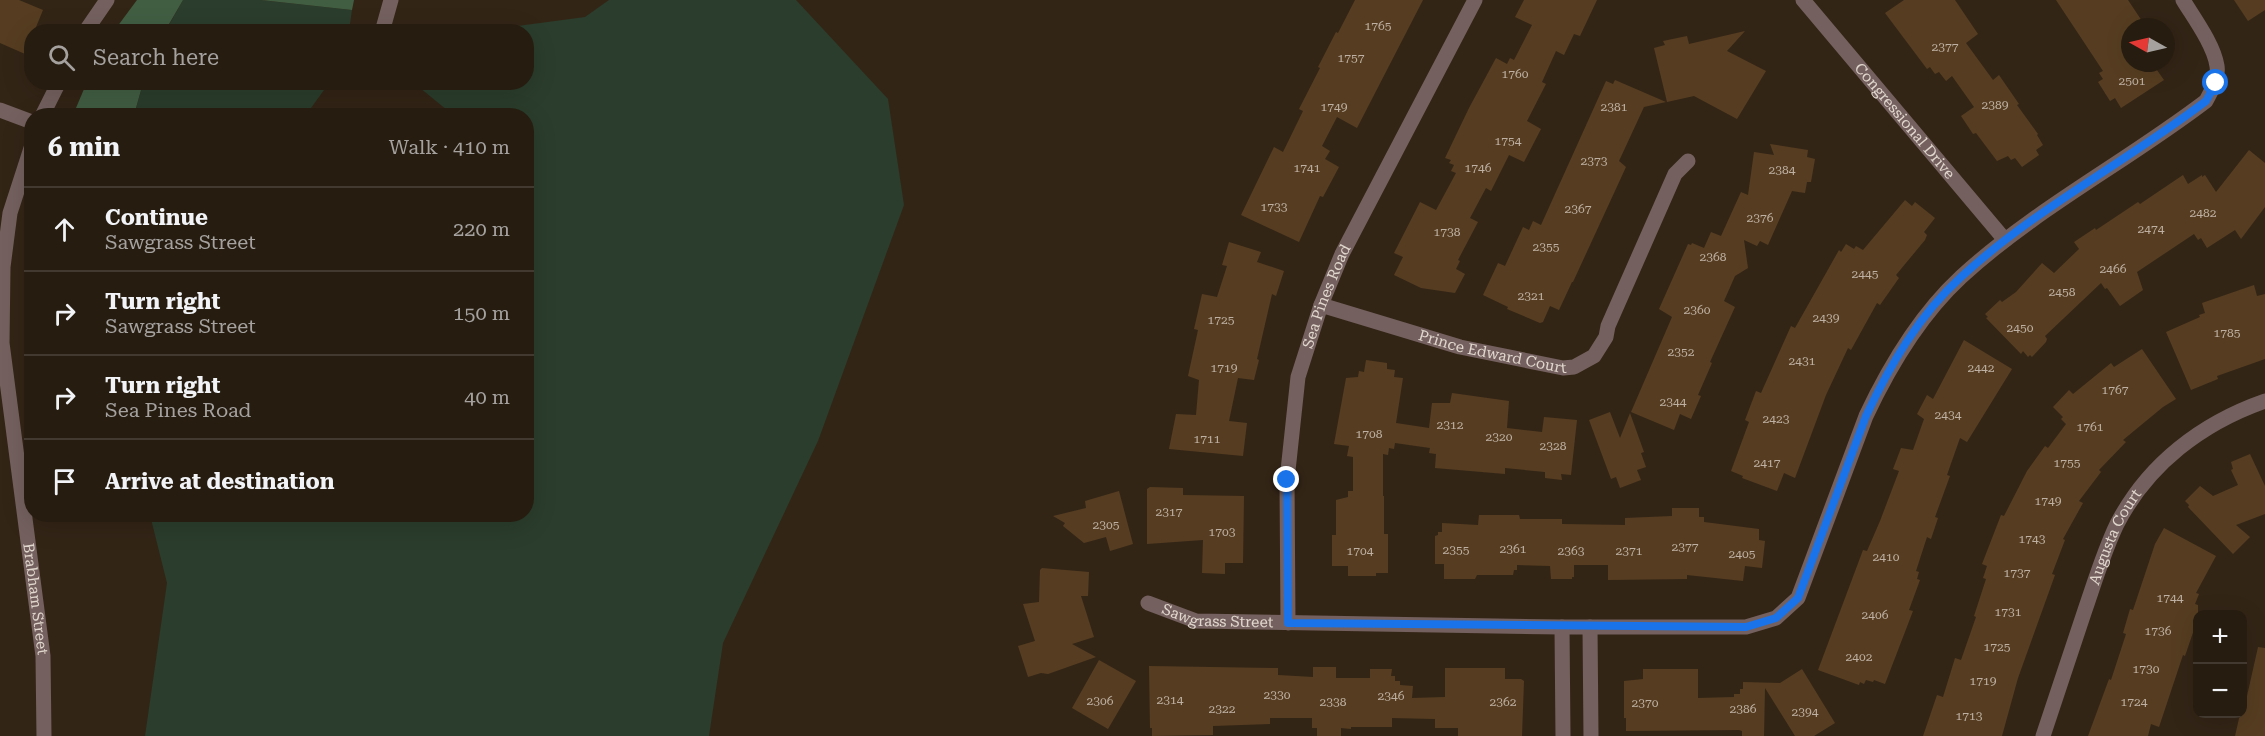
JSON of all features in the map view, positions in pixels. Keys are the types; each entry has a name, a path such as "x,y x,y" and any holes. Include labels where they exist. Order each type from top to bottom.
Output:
{"street":[{"path":"90,24 107,0"},
{"path":"384,24 391,0"},
{"name":"Sea Pines Road","path":"1288,623 1287,480 1298,377 1320,305 1341,254 1475,0"},
{"name":"Congressional Drive","path":"1803,0 2006,240"},
{"name":"Sawgrass Street","path":"1148,603 1196,621 1562,627 1746,627 1776,618 1798,598 1866,416 1893,363 1936,304 1960,278 2006,240 2206,101 2216,83 2218,67 2204,32 2183,0"},
{"path":"46,108 55,90"},
{"path":"0,110 24,119"},
{"name":"Prince Edward Court","path":"1320,305 1460,347 1552,367 1574,367 1594,356 1601,347 1608,326 1675,174 1688,161"},
{"name":"Brabham Street","path":"24,170 10,213 3,267 2,343 24,511"},
{"name":"Augusta Court","path":"2043,736 2102,560 2118,522 2131,501 2145,481 2183,444 2229,416 2265,402"},
{"name":"Brabham Street","path":"25,522 43,656 44,736"},
{"path":"1562,627 1563,736"},
{"path":"1590,627 1592,736"}],"green space":[{"path":"137,0 183,0 169,24 119,24"},
{"path":"183,0 261,0 352,10 350,24 170,24"},
{"path":"261,0 354,0 352,10"},
{"path":"609,0 796,0 888,99 904,205 818,441 723,643 709,736 145,736 167,583 152,522 534,522 534,108 444,108 423,90 534,90 532,24 585,17"},
{"path":"84,90 141,90 136,108 76,108"},
{"path":"141,90 324,90 311,108 136,108"}],"building":[{"path":"0,0 19,0 43,10 37,24 24,24 24,54 0,43"},
{"path":"1355,0 1423,0 1357,128 1337,117 1322,146 1330,151 1325,159 1339,167 1323,197 1320,196 1299,242 1241,215 1274,147 1283,152 1303,111 1299,109 1320,68 1318,67"},
{"path":"1524,0 1597,0 1580,36 1574,34 1564,55 1556,51 1542,82 1546,84 1527,121 1541,129 1524,162 1509,155 1491,191 1486,188 1470,218 1478,222 1458,260 1460,261 1456,269 1465,274 1455,293 1421,288 1394,275 1403,257 1394,253 1420,202 1436,210 1456,173 1451,171 1454,165 1449,163 1451,160 1445,158 1469,108 1496,58 1507,64 1510,58 1514,60 1532,25 1515,17"},
{"path":"1904,0 1955,0 1978,34 1966,43 1993,80 1999,75 2019,104 2017,105 2038,134 2043,145 2036,150 2039,155 2022,167 2015,158 2011,160 2008,156 1997,161 1976,133 1973,134 1961,116 1974,107 1952,76 1946,81 1939,72 1935,74 1930,67 1927,69 1885,13"},
{"path":"2056,0 2128,0 2140,18 2121,18 2121,72 2158,72 2164,80 2121,108 2115,98 2110,101 2098,82 2103,79 2099,73 2103,71"},
{"path":"2234,0 2265,0 2265,10 2248,21"},
{"path":"1745,31 1727,51 1766,71 1737,119 1694,96 1667,102 1654,48 1665,45 1663,41 1687,36 1689,44"},
{"path":"1615,80 1666,102 1644,107 1619,161 1626,167 1573,282 1559,310 1550,306 1543,322 1540,323 1507,309 1508,307 1483,295 1498,263 1505,266 1523,227 1529,230 1533,221 1541,225 1606,81 1613,84"},
{"path":"1770,144 1808,150 1807,157 1815,159 1811,182 1807,182 1805,193 1792,191 1768,245 1760,241 1757,246 1744,240 1748,268 1735,276 1724,301 1735,307 1710,362 1712,363 1698,395 1701,396 1691,419 1680,414 1674,430 1631,412 1672,317 1659,309 1688,244 1692,243 1704,248 1711,232 1721,236 1741,192 1748,195 1754,152 1774,155"},
{"path":"2249,150 2265,163 2265,207 2241,239 2235,230 2207,248 2201,238 2198,240 2194,234 2137,272 2143,290 2120,306 2101,283 2045,336 2046,342 2032,357 2030,355 2028,357 2023,351 2021,354 1986,318 1988,317 1985,314 2000,300 2002,302 2016,292 2042,263 2054,273 2079,249 2074,242 2138,202 2140,204 2183,175 2188,184 2205,175 2216,192"},
{"path":"1905,200 1912,206 1915,202 1935,218 1924,232 1927,235 1925,240 1896,275 1899,278 1880,305 1877,303 1851,350 1848,348 1826,395 1795,478 1784,473 1777,491 1742,478 1743,476 1731,471 1749,422 1745,420 1756,391 1761,393 1791,326 1795,328 1839,250 1841,252 1846,244 1854,249 1856,246 1863,250"},
{"path":"1229,242 1261,252 1257,262 1284,271 1276,296 1272,294 1254,380 1238,378 1229,421 1247,423 1243,456 1169,449 1176,414 1196,415 1199,380 1188,376 1198,330 1194,329 1202,294 1217,297 1227,266 1222,265"},
{"path":"2254,285 2257,296 2265,294 2265,359 2217,376 2218,379 2191,390 2166,332 2205,313 2202,303"},
{"path":"1964,340 2012,369 1967,442 1960,438 1947,475 1950,476 1935,517 1938,518 1931,539 1927,537 1916,571 1919,572 1917,579 1920,580 1909,610 1913,611 1885,684 1866,680 1864,684 1860,682 1859,685 1818,670 1863,550 1867,551 1899,471 1893,469 1901,448 1913,450 1924,419 1917,414 1927,395 1933,399"},
{"path":"2142,349 2176,399 2123,440 2126,442 2099,470 2101,472 2079,501 2083,503 2063,539 2065,540 2052,574 2055,575 2018,678 2002,736 1923,736 1937,695 1943,697 1955,658 1961,660 1986,579 1983,578 1987,566 1982,564 2001,515 2004,516 2027,471 2045,446 2048,448 2066,424 2061,419 2063,417 2053,407 2069,390 2073,394 2111,363 2114,367"},
{"path":"1366,360 1387,363 1387,369 1395,370 1394,377 1403,378 1396,423 1429,428 1432,403 1450,403 1452,393 1509,401 1507,428 1542,432 1544,417 1577,420 1571,475 1561,474 1562,480 1545,478 1545,472 1505,468 1505,474 1435,468 1436,454 1429,453 1430,448 1395,443 1394,449 1389,448 1388,455 1383,454 1384,534 1388,534 1388,573 1376,573 1376,576 1348,576 1348,566 1332,566 1332,535 1336,535 1336,500 1348,497 1348,491 1353,491 1353,457 1347,456 1349,446 1334,444 1346,378 1358,377 1359,371 1364,372"},
{"path":"1610,412 1620,438 1630,413 1644,452 1641,453 1646,467 1637,470 1641,480 1620,488 1616,477 1611,479 1589,420"},
{"path":"2250,454 2265,486 2265,514 2236,525 2250,537 2233,554 2188,507 2185,501 2200,486 2213,496 2238,485 2231,470 2233,469 2231,462"},
{"path":"1150,487 1183,488 1183,495 1244,496 1243,563 1225,563 1225,574 1202,573 1203,540 1147,544 1147,489"},
{"path":"1119,491 1133,544 1110,551 1106,537 1084,543 1063,526 1065,523 1053,516 1086,508 1085,501"},
{"path":"1672,508 1699,508 1699,517 1704,517 1704,522 1759,529 1759,540 1765,541 1762,568 1745,566 1743,581 1687,575 1687,579 1608,580 1608,565 1574,565 1572,579 1551,579 1550,566 1517,565 1517,570 1514,570 1513,575 1477,575 1475,579 1444,579 1444,564 1435,564 1435,536 1438,532 1442,532 1442,523 1478,525 1479,515 1519,515 1520,519 1562,519 1562,524 1625,525 1625,518 1672,516"},
{"path":"2164,528 2216,556 2196,593 2199,594 2195,604 2198,605 2198,610 2193,610 2193,633 2185,656 2183,655 2159,727 2151,724 2148,736 2088,736 2109,679 2111,680 2126,634 2123,633 2130,609 2133,610 2155,544"},
{"path":"1042,568 1089,572 1088,596 1081,596 1094,637 1072,644 1096,657 1048,674 1041,673 1028,677 1018,646 1035,641 1023,604 1039,602 1040,570"},
{"path":"2258,647 2265,648 2265,736 2235,736 2239,718 2247,718 2247,696"},
{"path":"1099,660 1136,681 1108,729 1072,708"},
{"path":"1149,666 1278,668 1278,675 1313,677 1313,667 1336,667 1336,678 1370,678 1370,669 1392,669 1391,676 1395,676 1395,681 1400,681 1400,685 1413,686 1412,698 1445,697 1445,668 1505,668 1505,679 1524,681 1522,736 1458,736 1458,728 1435,728 1435,719 1392,718 1392,727 1341,728 1341,736 1317,736 1317,728 1312,728 1312,718 1270,718 1270,724 1213,726 1213,735 1152,736"},
{"path":"1643,669 1698,669 1698,698 1734,697 1734,694 1740,694 1740,689 1743,689 1743,682 1780,683 1802,669 1835,723 1814,736 1795,736 1765,688 1764,736 1742,736 1742,731 1739,730 1626,731 1624,681 1643,679"}],"route":[{"path":"1287,480 1288,623 1746,627 1776,618 1798,598 1866,416 1879,389 1913,333 1936,304 1960,278 2006,240 2206,101 2216,83"}]}
